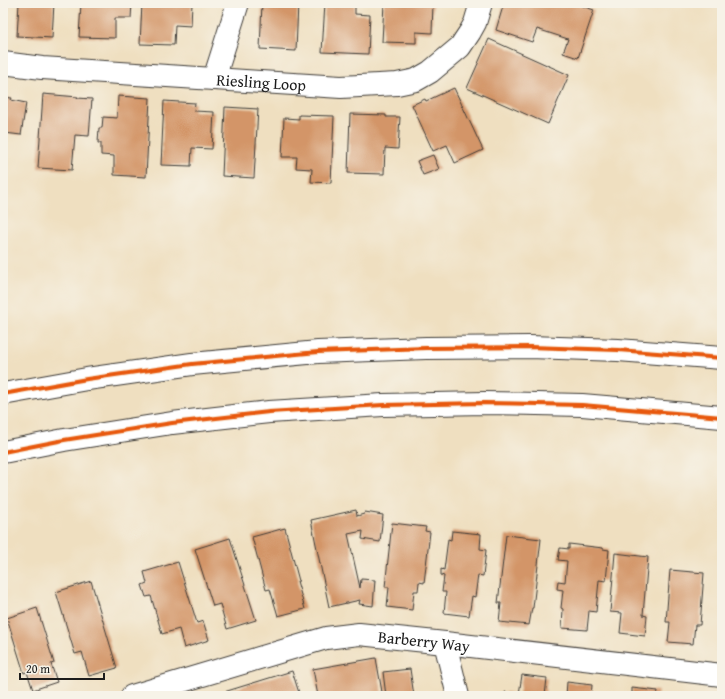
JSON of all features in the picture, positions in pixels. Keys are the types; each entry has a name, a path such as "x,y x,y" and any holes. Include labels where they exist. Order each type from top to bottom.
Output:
{"main road":[{"path":"214,80 238,3"},
{"name":"Riesling Loop","path":"3,63 42,68 341,87 397,84 416,80 430,72 460,47 475,23 482,3"},
{"path":"3,394 87,379 184,365 318,352 426,348 530,347 618,350 722,358"},
{"path":"3,452 64,440 172,423 269,412 383,405 485,403 582,406 722,417"},
{"name":"Barberry Way","path":"132,696 157,692 326,638 359,634 722,675"},
{"path":"446,643 458,696"}],"building":[{"path":"19,3 54,3 52,38 17,36"},
{"path":"81,3 132,3 131,18 115,18 115,38 79,37"},
{"path":"142,3 192,3 191,26 175,25 174,45 140,44"},
{"path":"262,3 298,3 296,51 260,49"},
{"path":"325,3 355,3 355,14 370,15 368,54 322,52"},
{"path":"384,3 433,3 432,33 416,32 416,43 382,42"},
{"path":"504,3 573,3 594,10 578,58 563,53 568,39 537,29 532,42 496,30"},
{"path":"489,39 569,75 548,124 467,88"},
{"path":"454,88 483,150 455,163 447,145 433,151 412,105 425,99 426,101"},
{"path":"43,94 92,99 89,136 75,135 72,170 38,168"},
{"path":"118,96 150,98 146,177 114,175 114,156 101,155 101,143 98,143 99,128 102,128 103,117 117,118"},
{"path":"3,97 12,98 11,100 26,103 21,135 5,133 4,142 3,142"},
{"path":"164,101 195,103 194,111 214,112 212,149 192,148 191,166 161,165"},
{"path":"225,107 258,109 254,178 222,176"},
{"path":"350,114 400,117 398,149 385,148 384,174 348,173"},
{"path":"299,115 334,116 331,183 311,182 312,169 296,168 297,157 282,157 284,118 299,119"},
{"path":"433,155 439,169 423,175 417,161"},
{"path":"356,510 357,516 364,514 365,512 383,515 380,542 362,539 363,531 348,534 360,588 361,579 375,580 373,606 359,604 360,600 329,607 311,520"},
{"path":"392,523 426,527 425,531 430,532 424,583 419,582 418,591 414,591 412,610 387,607 389,587 385,587"},
{"path":"285,528 305,609 278,616 270,589 266,590 252,537"},
{"path":"452,531 481,534 480,549 486,550 483,576 478,575 475,597 472,596 469,616 444,613 446,592 442,592 444,576 441,575 441,569 444,570 448,539 451,540"},
{"path":"506,535 541,539 533,608 529,625 499,622 501,603 498,603"},
{"path":"230,538 256,620 227,629 220,604 213,606 195,549"},
{"path":"569,544 609,550 606,581 599,580 596,612 589,611 587,630 562,628 563,609 561,608 563,590 557,589 558,581 565,582 567,561 558,560 560,548 569,549"},
{"path":"615,553 648,557 643,615 647,616 645,636 620,633 622,613 610,612"},
{"path":"178,562 197,623 203,621 209,640 184,648 179,629 162,634 151,596 146,597 142,585 147,583 144,572"},
{"path":"670,570 704,573 700,625 695,625 693,644 668,642 670,622 666,622"},
{"path":"91,581 117,668 89,676 82,652 75,654 56,592"},
{"path":"37,608 54,663 51,664 57,682 33,690 27,672 24,673 7,618"},
{"path":"376,658 382,692 362,696 318,696 313,669"},
{"path":"410,669 414,696 386,696 383,672"},
{"path":"292,671 300,696 211,696"},
{"path":"522,675 547,678 545,696 505,696 505,692 519,694"},
{"path":"567,682 592,685 591,696 566,696"},
{"path":"632,688 658,691 657,696 632,696"}],"cycle path":[{"path":"3,394 87,379 192,364 318,352 426,348 530,347 618,350 722,358"},
{"path":"3,452 64,440 172,423 269,412 383,405 485,403 582,405 722,417"}]}
